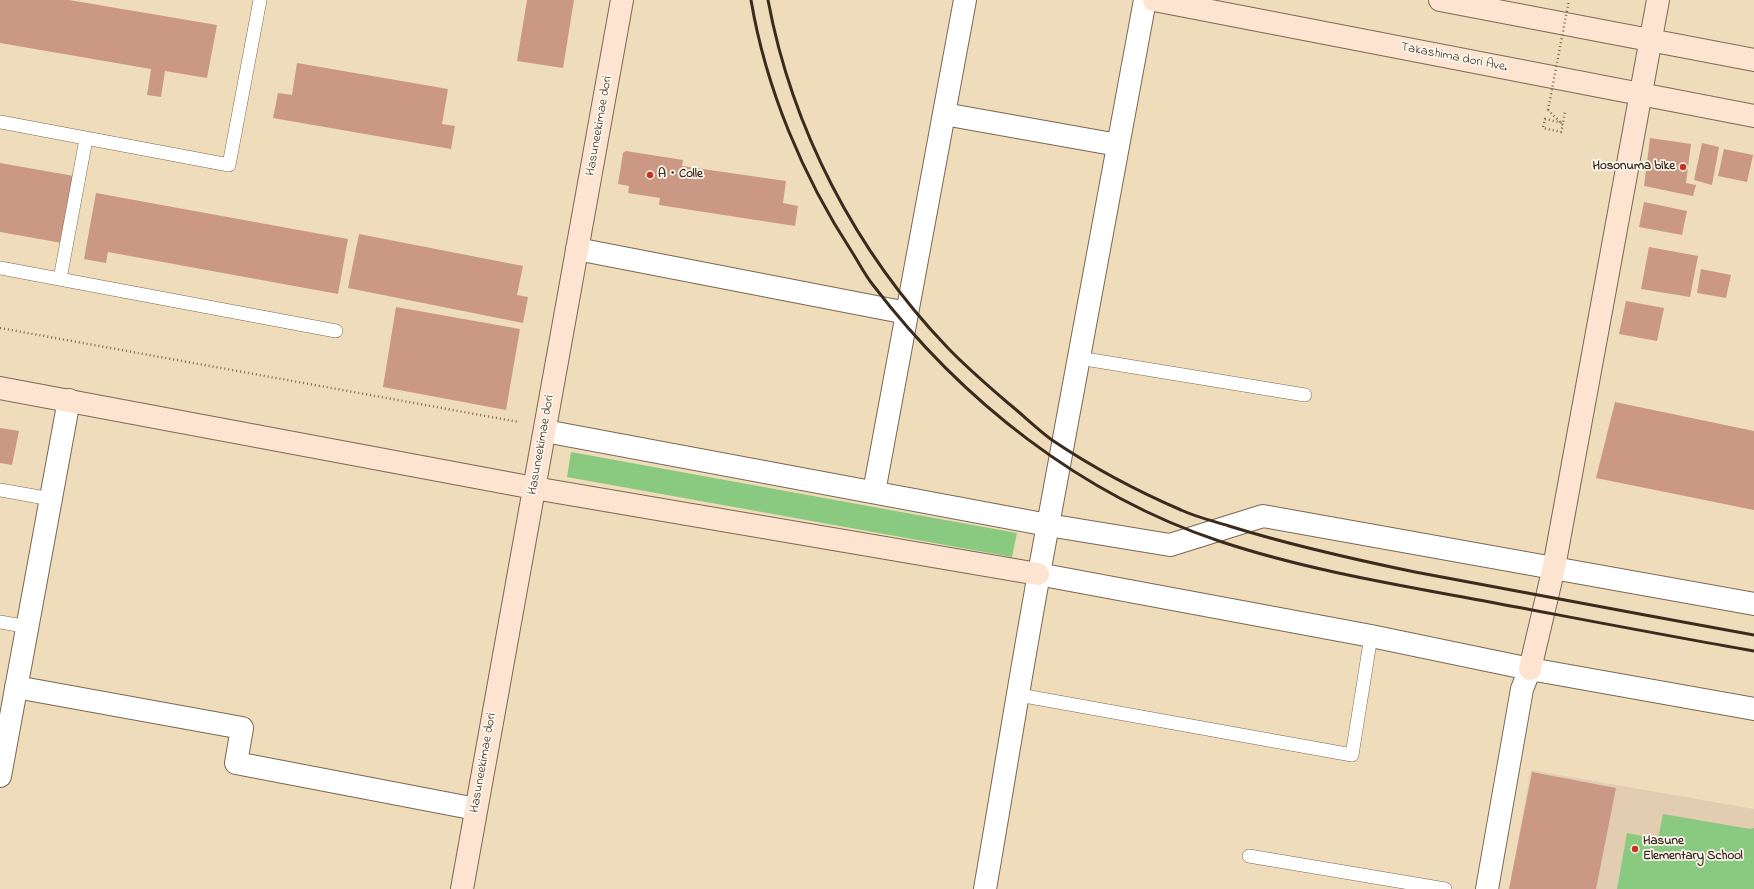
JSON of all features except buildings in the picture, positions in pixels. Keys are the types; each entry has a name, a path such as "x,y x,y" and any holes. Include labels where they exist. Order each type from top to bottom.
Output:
{"street":[{"name":"Hasuneekimae dori","path":"462,889 622,0"},
{"path":"874,492 965,0"},
{"path":"985,889 1019,695 1038,574 1145,0"},
{"name":"Takashima dori Ave.","path":"1154,0 1754,116"},
{"path":"1440,0 1754,60"},
{"path":"1487,889 1522,689 1530,669 1554,567 1658,0"},
{"path":"944,114 1118,145"},
{"path":"578,249 907,313"},
{"path":"0,388 534,488 1038,574 1371,636 1530,669 1754,709"},
{"path":"0,776 69,400"},
{"path":"545,431 1048,525 1170,545 1263,516 1754,604"},
{"path":"16,687 242,728 236,763 476,810"}],"lane":[{"path":"0,122 229,165 260,0"},
{"path":"60,279 86,139"},
{"path":"0,268 336,331"},
{"path":"1079,358 1306,395"},
{"path":"0,490 51,499"},
{"path":"0,622 28,627"},
{"path":"1019,695 1352,755 1371,636"},
{"path":"1249,856 1445,889"}],"path":[{"path":"1566,111 1563,123 1557,122 1551,120 1545,119 1543,128 1561,132 1562,125 1558,120 1548,110 1569,0"},
{"path":"0,328 519,422"}],"shaded area":[{"name":"Hasune Elementary School","path":"1531,770 1754,809 1754,889 1509,889"}],"green space":[{"path":"571,452 1017,533 1012,557 567,477"},
{"path":"1663,814 1750,829 1754,828 1754,889 1617,889 1627,833 1658,839"}],"railway":[{"path":"751,0 766,66 802,163 834,223 867,277 907,327 945,367 985,404 1027,439 1072,470 1119,498 1168,522 1219,541 1283,560 1381,582 1754,651"},
{"path":"768,0 779,48 793,95 811,141 832,186 884,271 914,310 962,362 984,383 1041,431 1067,450 1131,487 1164,503 1205,519 1275,539 1345,557 1415,572 1754,635"}],"place":[{"name":"Hosonuma bike","path":"1683,167"},
{"name":"A・Colle","path":"650,175"},
{"name":"Hasune Elementary School","path":"1635,849"}]}
